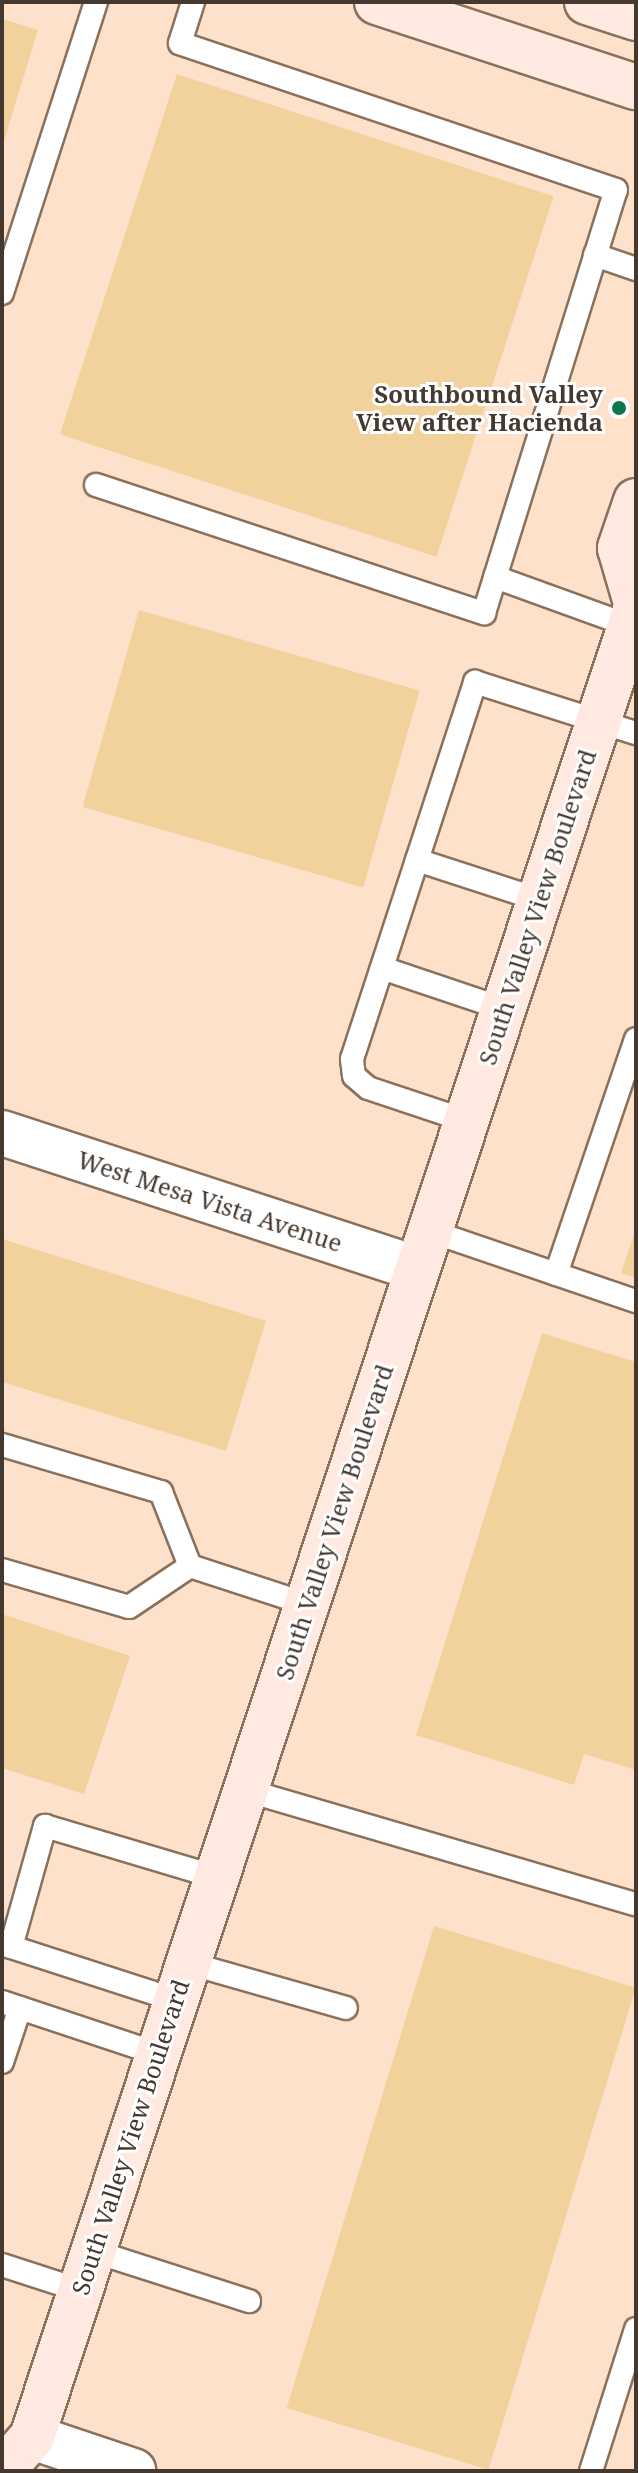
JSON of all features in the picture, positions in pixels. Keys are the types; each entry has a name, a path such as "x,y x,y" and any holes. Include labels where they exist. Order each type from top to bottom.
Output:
{"main road":[{"path":"377,2 636,87"},
{"path":"587,2 636,18"},
{"path":"634,612 620,548 636,501"},
{"name":"South Valley View Boulevard","path":"2,2471 24,2445 86,2271 540,900 617,727 634,612"}],"street":[{"name":"West Mesa Vista Avenue","path":"2,1133 424,1250"},
{"path":"24,2445 133,2471"}],"lane":[{"path":"2,293 96,2"},
{"path":"96,485 484,613 616,190 180,43 193,2"},
{"path":"595,255 636,269"},
{"path":"495,577 634,612"},
{"path":"467,1121 368,1088 354,1076 382,968 475,682 617,727"},
{"path":"417,860 540,900"},
{"path":"382,968 504,1009"},
{"path":"556,1274 636,1039"},
{"path":"424,1250 556,1274 636,1301"},
{"path":"2,1445 161,1492 190,1566"},
{"path":"190,1566 306,1604"},
{"path":"2,1570 129,1607 190,1566"},
{"path":"245,1790 636,1904"},
{"path":"216,1877 45,1826 6,1946 182,1982 346,2008"},
{"path":"2,2062 11,2005 158,2054"},
{"path":"2,2265 86,2271 249,2301"},
{"path":"591,2471 636,2329"}],"shaded area":[{"path":"2,2 636,2 636,2471 2,2471"}],"building":[{"path":"2,19 38,30 3,144 2,143"},
{"path":"177,74 554,196 437,557 60,434"},
{"path":"139,610 420,690 363,888 82,807"},
{"path":"636,1229 636,1278 621,1273"},
{"path":"2,1239 266,1321 226,1451 2,1382"},
{"path":"542,1333 636,1362 636,1770 584,1754 574,1785 416,1735"},
{"path":"2,1614 130,1656 84,1794 2,1768"},
{"path":"434,1926 636,1988 488,2470 287,2408"}],"place":[{"name":"Southbound Valley View after Hacienda","path":"619,408"}]}
